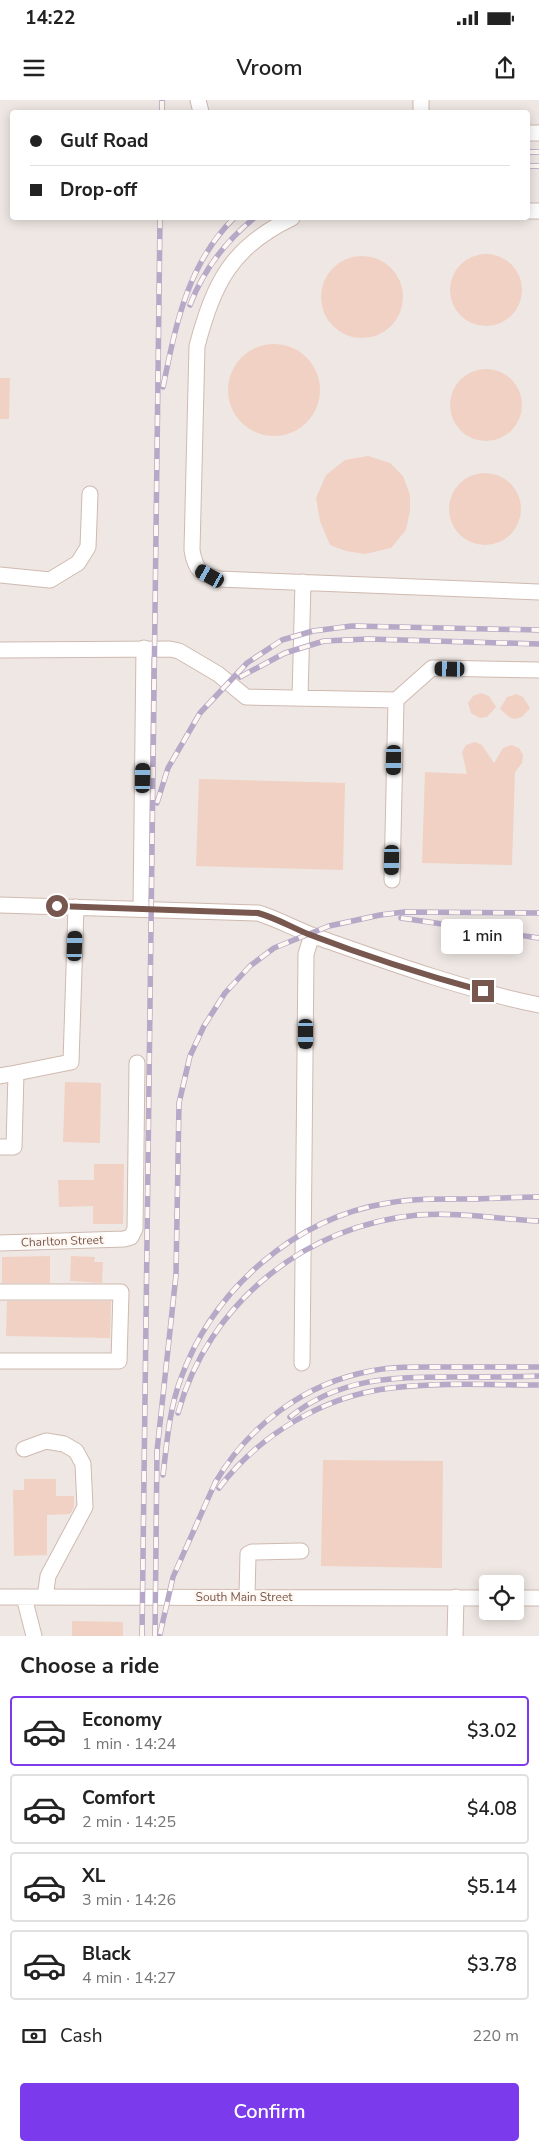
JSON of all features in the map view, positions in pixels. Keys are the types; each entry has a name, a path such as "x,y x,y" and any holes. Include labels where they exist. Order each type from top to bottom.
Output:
{"street":[{"path":"288,220 256,237 236,258 218,285 206,314 197,346 192,550 194,562 200,571 219,579 539,592"},
{"path":"0,575 50,580 78,563 88,547 90,494"},
{"path":"300,698 303,582"},
{"path":"141,908 144,648"},
{"path":"0,650 170,649 218,674 246,697 396,700 432,668 539,670"},
{"path":"392,880 396,700"},
{"path":"0,905 258,913 272,917 312,935 432,978 539,1005"},
{"path":"0,1076 71,1062 76,907"},
{"path":"302,1363 306,954 312,935"},
{"name":"Charlton Street","path":"0,1243 131,1237 135,1229 137,1063"},
{"path":"0,1147 14,1147 16,1073"},
{"path":"0,1292 121,1292 119,1361 0,1361"},
{"path":"24,1449 46,1441 64,1444 76,1451 82,1464 85,1507 48,1576 46,1597"},
{"path":"247,1597 248,1554 252,1552 301,1551"},
{"name":"South Main Street","path":"0,1597 479,1598"},
{"path":"24,1597 34,1636"},
{"path":"455,1636 456,1597"},
{"path":"524,1598 539,1598"}],"shaded area":[{"path":"0,100 539,100 539,1636 0,1636"}],"building":[{"path":"493,254 512,264 520,276 522,290 520,304 512,316 500,324 479,326 460,316 452,304 450,283 460,264 472,256"},
{"path":"354,256 370,256 385,263 396,274 403,289 400,313 391,326 370,338 354,338 339,331 328,320 321,305 321,289 328,274 339,263"},
{"path":"274,344 292,347 307,357 317,372 320,390 317,408 307,423 292,433 274,436 256,433 241,423 231,408 228,390 231,372 241,357 256,347"},
{"path":"493,369 512,379 520,391 522,405 520,419 512,431 500,439 479,441 460,431 452,419 450,398 460,379 472,371"},
{"path":"0,378 10,378 9,419 0,419"},
{"path":"368,456 390,463 403,476 410,495 410,511 406,530 391,548 365,554 346,551 330,545 320,521 316,498 326,475 345,460"},
{"path":"492,473 511,483 519,495 521,509 519,523 511,535 499,543 478,545 459,535 451,523 449,502 459,483 471,475"},
{"path":"481,693 489,696 496,707 487,717 480,718 471,713 468,703 473,696"},
{"path":"516,694 523,697 530,708 522,717 514,719 500,709 507,697"},
{"path":"475,742 482,745 494,763 503,748 511,745 519,748 523,755 522,763 515,772 512,865 422,863 425,772 467,774 462,752 466,745"},
{"path":"199,779 345,783 343,870 196,866"},
{"path":"65,1082 101,1083 100,1143 63,1142"},
{"path":"94,1164 124,1164 123,1224 93,1224 93,1206 59,1207 58,1180 94,1180"},
{"path":"50,1256 50,1283 2,1283 2,1257"},
{"path":"71,1256 95,1257 94,1262 103,1262 102,1283 70,1281"},
{"path":"7,1301 111,1301 110,1338 6,1336"},
{"path":"323,1460 443,1461 442,1568 321,1566"},
{"path":"24,1479 56,1479 56,1496 74,1496 74,1507 70,1514 47,1515 47,1555 14,1556 13,1490 24,1490"},
{"path":"72,1621 123,1622 123,1636 72,1636"}],"railway":[{"path":"162,100 162,110"},
{"path":"530,152 539,152"},
{"path":"530,166 539,166"},
{"path":"142,1636 160,220"},
{"path":"163,387 179,318 194,276 205,255 232,220"},
{"path":"190,305 195,292 216,257 252,220"},
{"path":"157,803 168,768 200,713 247,663 282,640 313,631 352,626 539,630"},
{"path":"240,677 285,653 324,641 368,639 539,644"},
{"path":"155,1636 157,1451 176,1275 179,1103 190,1056 204,1026 225,993 250,966 274,948 329,926 404,912 539,913"},
{"path":"401,918 539,938"},
{"path":"163,1475 174,1402 181,1378 195,1346 214,1316 236,1288 261,1263 290,1242 320,1224 353,1211 399,1201 539,1197"},
{"path":"178,1413 192,1374 212,1337 237,1305 267,1277 300,1253 337,1235 376,1222 418,1215 463,1215 539,1221"},
{"path":"160,1634 173,1577 215,1483 228,1462 244,1443 281,1410 323,1386 347,1377 380,1369 419,1367 539,1367"},
{"path":"290,1417 328,1394 367,1382 408,1378 539,1376"},
{"path":"219,1488 235,1469 274,1435 295,1421 342,1399 366,1392 409,1386 446,1384 539,1385"}],"route":[{"path":"57,906 258,913 272,917 306,933 432,978 483,991"}]}
